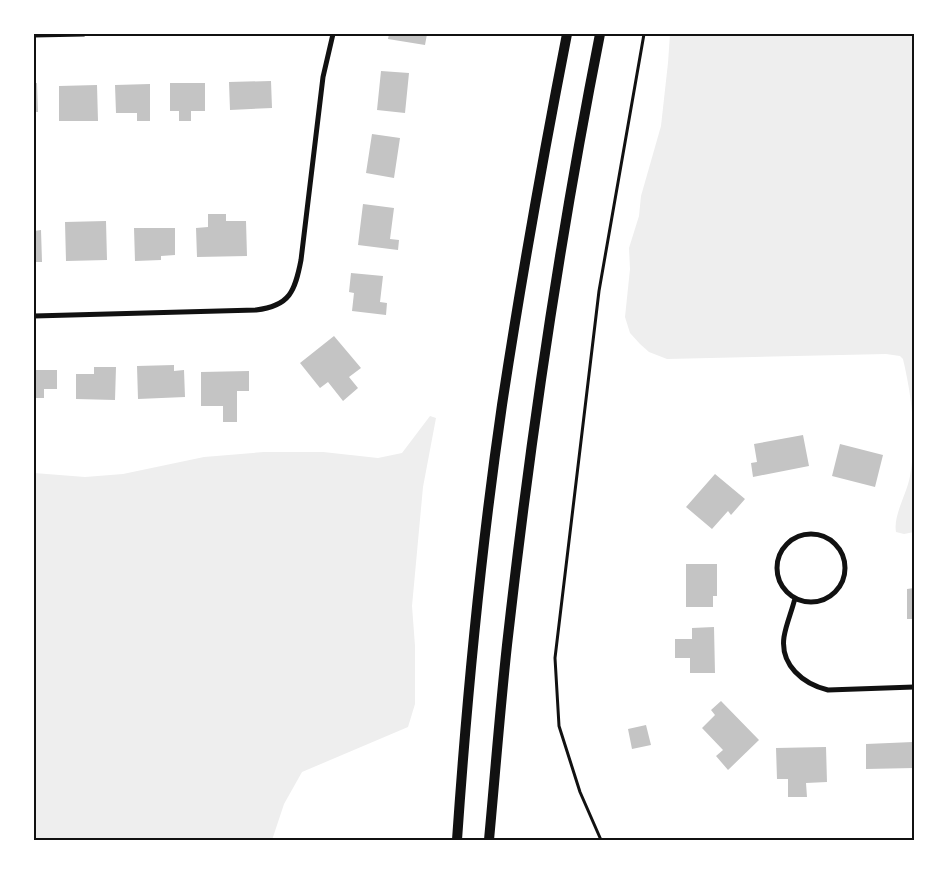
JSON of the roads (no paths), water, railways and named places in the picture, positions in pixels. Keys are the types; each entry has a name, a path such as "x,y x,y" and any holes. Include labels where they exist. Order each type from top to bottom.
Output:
{"main road":[{"path":"457,840 467,701 502,406 538,185 567,34"},
{"path":"489,840 507,646 535,424 568,202 600,34"}],"street":[{"path":"34,35 84,34"},
{"path":"34,316 256,310 272,307 290,296 296,282 301,260 324,77 333,34"},
{"path":"815,534 834,542 844,558 845,573 841,584 834,593 824,600 812,602 795,598 782,587 778,576 777,564 780,553 786,544 796,537 815,534"},
{"path":"795,598 784,638 785,653 792,669 803,680 828,690 914,687"}]}
